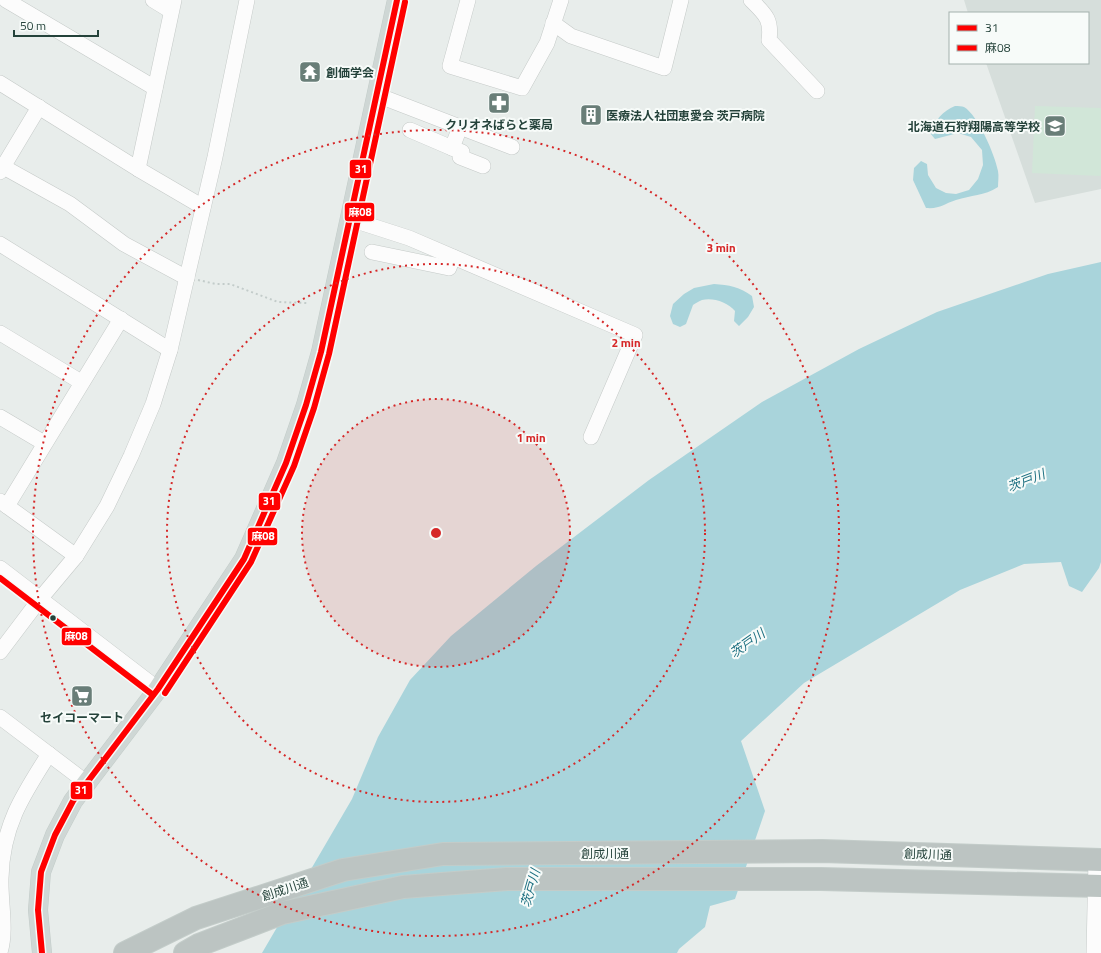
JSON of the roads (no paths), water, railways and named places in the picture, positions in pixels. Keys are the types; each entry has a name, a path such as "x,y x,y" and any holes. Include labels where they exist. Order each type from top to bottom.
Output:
{"highway":[{"name":"創成川通","path":"125,953 196,918 343,870 443,854 822,851 1098,860"},
{"name":"創成川通","path":"192,949 282,913 403,887 507,879 821,879 1098,886"}],"main road":[{"path":"42,953 38,910 41,872 55,835 73,801 158,689 244,559 286,463 306,405 321,352 397,0"}],"street":[{"path":"6,0 155,88"},
{"path":"138,169 172,6 153,0"},
{"path":"2,644 76,556 107,506 131,456 153,404 170,350 187,278 247,0"},
{"path":"468,0 450,66 522,88 547,43 561,0"},
{"path":"553,23 571,36 664,68 681,0"},
{"path":"751,0 765,15 770,28 769,40 817,91"},
{"path":"0,83 138,169 203,207"},
{"path":"377,95 512,147"},
{"path":"39,107 1,168 70,204 124,244 187,278"},
{"path":"452,148 460,127"},
{"path":"410,130 462,152 460,157 483,166"},
{"path":"350,220 409,238 635,335 591,437"},
{"path":"0,244 170,350"},
{"path":"372,252 449,268 454,257"},
{"path":"76,556 3,503 44,443 121,319"},
{"path":"0,333 81,382"},
{"path":"0,417 44,443"},
{"path":"0,568 158,689"},
{"path":"0,717 87,783"},
{"path":"0,952 3,930 1,878 2,854 10,821 49,754"},
{"path":"1094,953 1098,860"}],"water":[{"path":"955,106 964,107 969,111 975,118 985,136 996,164 998,173 998,187 983,194 962,198 939,207 926,208 913,180 914,168 921,161 927,164 928,175 936,188 946,193 956,194 969,190 978,179 983,165 982,150 971,137 958,133 935,139 930,133 940,116"},
{"name":"茨戸川","path":"1101,262 1101,562 1099,568 1082,592 1069,586 1061,562 1024,564 960,590 804,683 741,741 765,811 735,899 710,906 705,927 679,949 677,953 262,953 352,799 378,737 410,680 451,636 536,566 649,480 762,402 859,349 937,312 1048,274"},
{"path":"714,284 734,287 743,290 752,296 754,307 748,317 739,326 734,321 735,311 732,308 724,303 710,299 699,301 693,305 686,324 680,327 673,324 670,316 673,304 684,294 694,288"}],"place":[{"name":"創価学会","path":"310,72"},
{"name":"クリオネばらと薬局","path":"499,103"},
{"name":"医療法人社団恵愛会 茨戸病院","path":"591,115"},
{"name":"北海道石狩翔陽高等学校","path":"1055,126"},
{"name":"セイコーマート","path":"82,696"}]}
